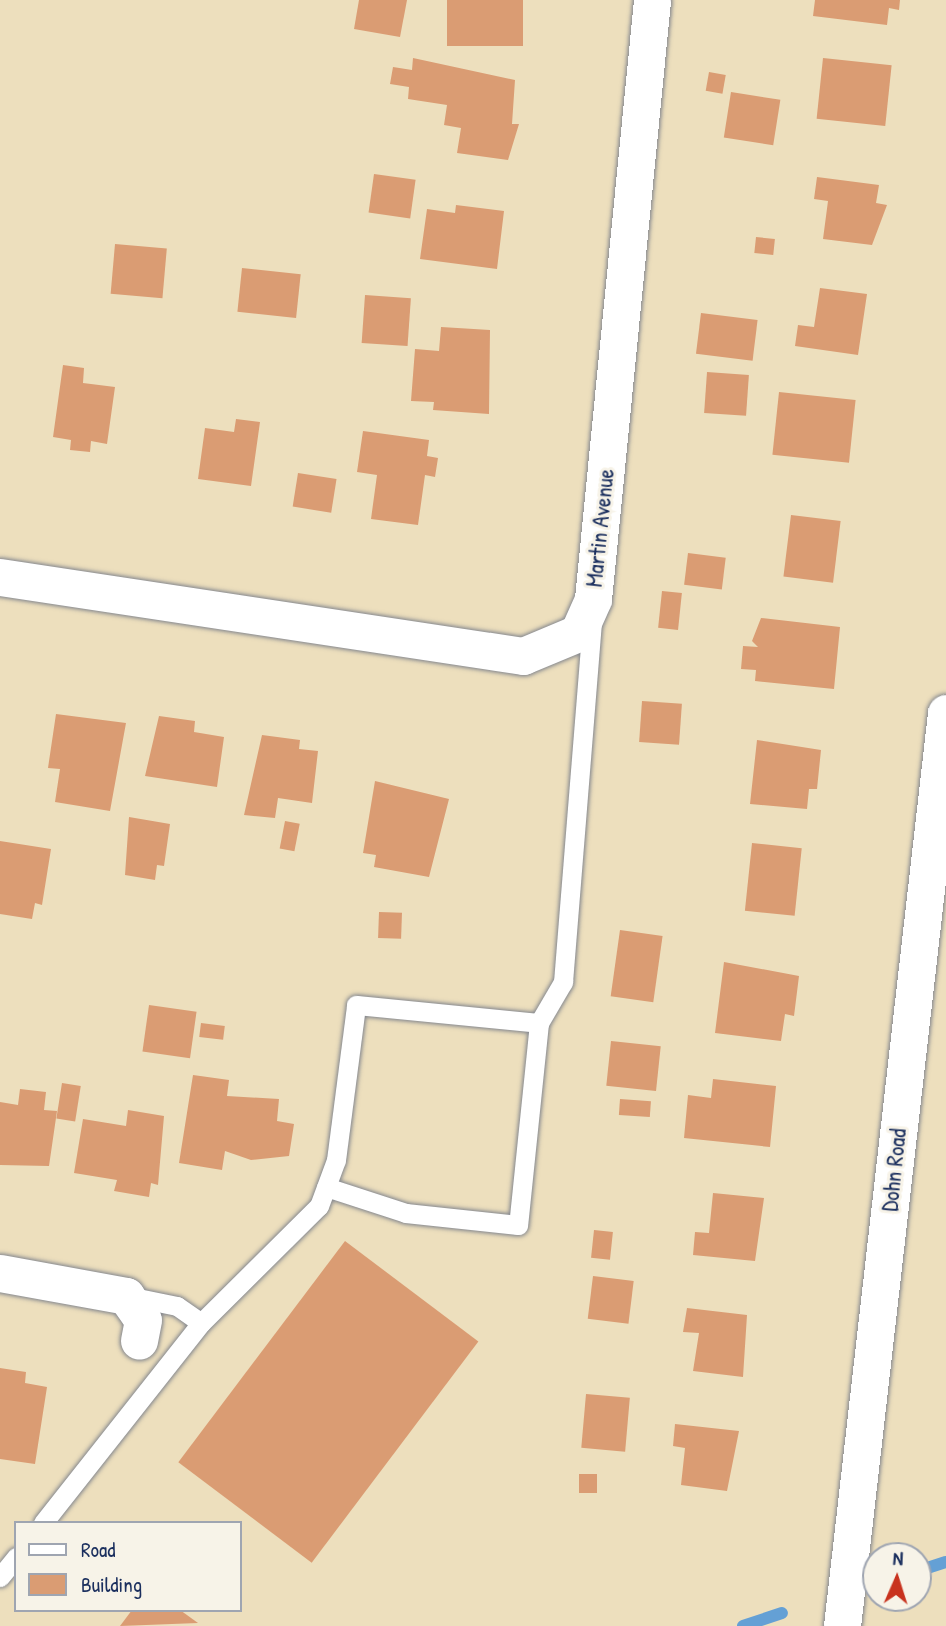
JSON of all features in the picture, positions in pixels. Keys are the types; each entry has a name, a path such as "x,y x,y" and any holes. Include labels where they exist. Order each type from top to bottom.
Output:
{"street":[{"name":"Martin Avenue","path":"0,577 523,656 578,633 593,599 652,0"},
{"name":"Dohn Road","path":"842,1626 946,713"},
{"path":"0,1273 126,1296 143,1320 139,1341"}],"lane":[{"path":"326,1186 407,1213 518,1225 539,1023 563,982 593,599"},
{"path":"45,1521 201,1323 319,1206 336,1160 356,1005 539,1023"},
{"path":"126,1296 177,1306 201,1323"},
{"path":"0,1577 14,1560"}],"building":[{"path":"359,0 407,0 400,37 354,29"},
{"path":"447,0 523,0 523,46 447,46"},
{"path":"815,0 900,0 899,10 889,8 887,25 813,16"},
{"path":"413,58 515,80 512,124 519,124 508,160 457,153 461,128 444,125 447,105 408,99 409,87 390,84 393,67 412,70"},
{"path":"823,58 892,65 885,126 817,119"},
{"path":"709,72 726,75 722,94 706,91"},
{"path":"731,92 780,100 773,145 724,137"},
{"path":"374,174 416,180 410,218 369,213"},
{"path":"817,177 879,185 876,203 887,205 872,245 823,239 828,201 814,199"},
{"path":"456,205 504,211 497,269 420,259 427,209 455,213"},
{"path":"756,237 775,239 773,255 754,253"},
{"path":"115,244 167,249 162,298 111,294"},
{"path":"242,268 301,274 296,318 237,312"},
{"path":"820,288 867,294 858,355 795,346 798,325 814,327"},
{"path":"365,295 411,298 408,346 362,343"},
{"path":"701,313 758,320 753,361 696,354"},
{"path":"441,327 490,330 489,414 433,410 434,402 411,401 415,349 439,351"},
{"path":"63,365 84,368 83,383 115,387 107,444 91,441 90,452 70,450 71,440 53,437"},
{"path":"707,372 749,375 746,416 704,413"},
{"path":"779,392 856,400 849,463 772,455"},
{"path":"236,419 260,422 251,486 198,479 205,428 234,432"},
{"path":"363,431 429,440 427,456 438,458 435,477 425,475 418,525 371,519 377,475 357,472"},
{"path":"298,473 337,479 331,513 293,507"},
{"path":"791,515 841,521 833,583 783,577"},
{"path":"688,553 726,558 722,589 684,585"},
{"path":"662,591 682,593 678,630 658,628"},
{"path":"761,618 840,627 834,689 755,681 756,670 741,669 743,646 758,647 752,641"},
{"path":"642,701 682,704 679,745 639,742"},
{"path":"56,714 126,723 110,811 55,802 60,769 48,768"},
{"path":"159,716 195,721 194,732 224,737 217,787 145,776"},
{"path":"262,735 300,740 299,749 318,751 312,803 278,798 275,818 244,815"},
{"path":"757,740 821,750 817,789 809,789 807,809 750,804"},
{"path":"375,781 449,799 429,877 374,867 376,855 363,853"},
{"path":"129,817 170,824 164,866 157,865 155,880 125,875"},
{"path":"285,821 300,824 294,851 280,848"},
{"path":"0,841 51,849 42,905 35,903 32,919 0,914"},
{"path":"752,843 802,848 795,916 745,911"},
{"path":"379,912 402,913 401,939 378,938"},
{"path":"620,930 663,936 653,1002 611,996"},
{"path":"724,962 799,976 794,1016 785,1014 781,1041 715,1033"},
{"path":"149,1005 197,1012 190,1058 142,1052"},
{"path":"201,1023 225,1026 223,1040 199,1037"},
{"path":"611,1041 661,1046 656,1091 606,1086"},
{"path":"193,1075 229,1080 227,1096 279,1099 277,1121 294,1124 289,1156 251,1160 225,1151 222,1170 179,1163"},
{"path":"713,1079 776,1086 770,1147 684,1138 688,1095 711,1098"},
{"path":"62,1083 81,1086 75,1122 56,1119"},
{"path":"20,1089 46,1092 44,1110 57,1111 49,1166 0,1165 0,1102 18,1105"},
{"path":"620,1099 651,1101 650,1117 619,1115"},
{"path":"128,1110 164,1116 158,1185 151,1183 149,1197 114,1191 117,1180 74,1173 83,1119 126,1126"},
{"path":"713,1193 764,1198 755,1261 693,1255 695,1232 709,1233"},
{"path":"594,1230 613,1232 610,1260 591,1258"},
{"path":"345,1241 478,1342 312,1563 178,1462"},
{"path":"593,1276 634,1281 628,1324 588,1319"},
{"path":"687,1308 747,1315 743,1377 693,1371 699,1333 683,1332"},
{"path":"0,1368 26,1372 25,1383 47,1387 35,1464 0,1459"},
{"path":"586,1394 630,1398 625,1452 581,1448"},
{"path":"675,1424 739,1431 727,1491 681,1485 685,1448 673,1446"},
{"path":"579,1474 597,1474 597,1493 579,1493"},
{"path":"130,1612 183,1612 198,1623 120,1626"}],"waterway":[{"path":"932,1566 946,1562"},
{"path":"743,1626 782,1613"}]}
